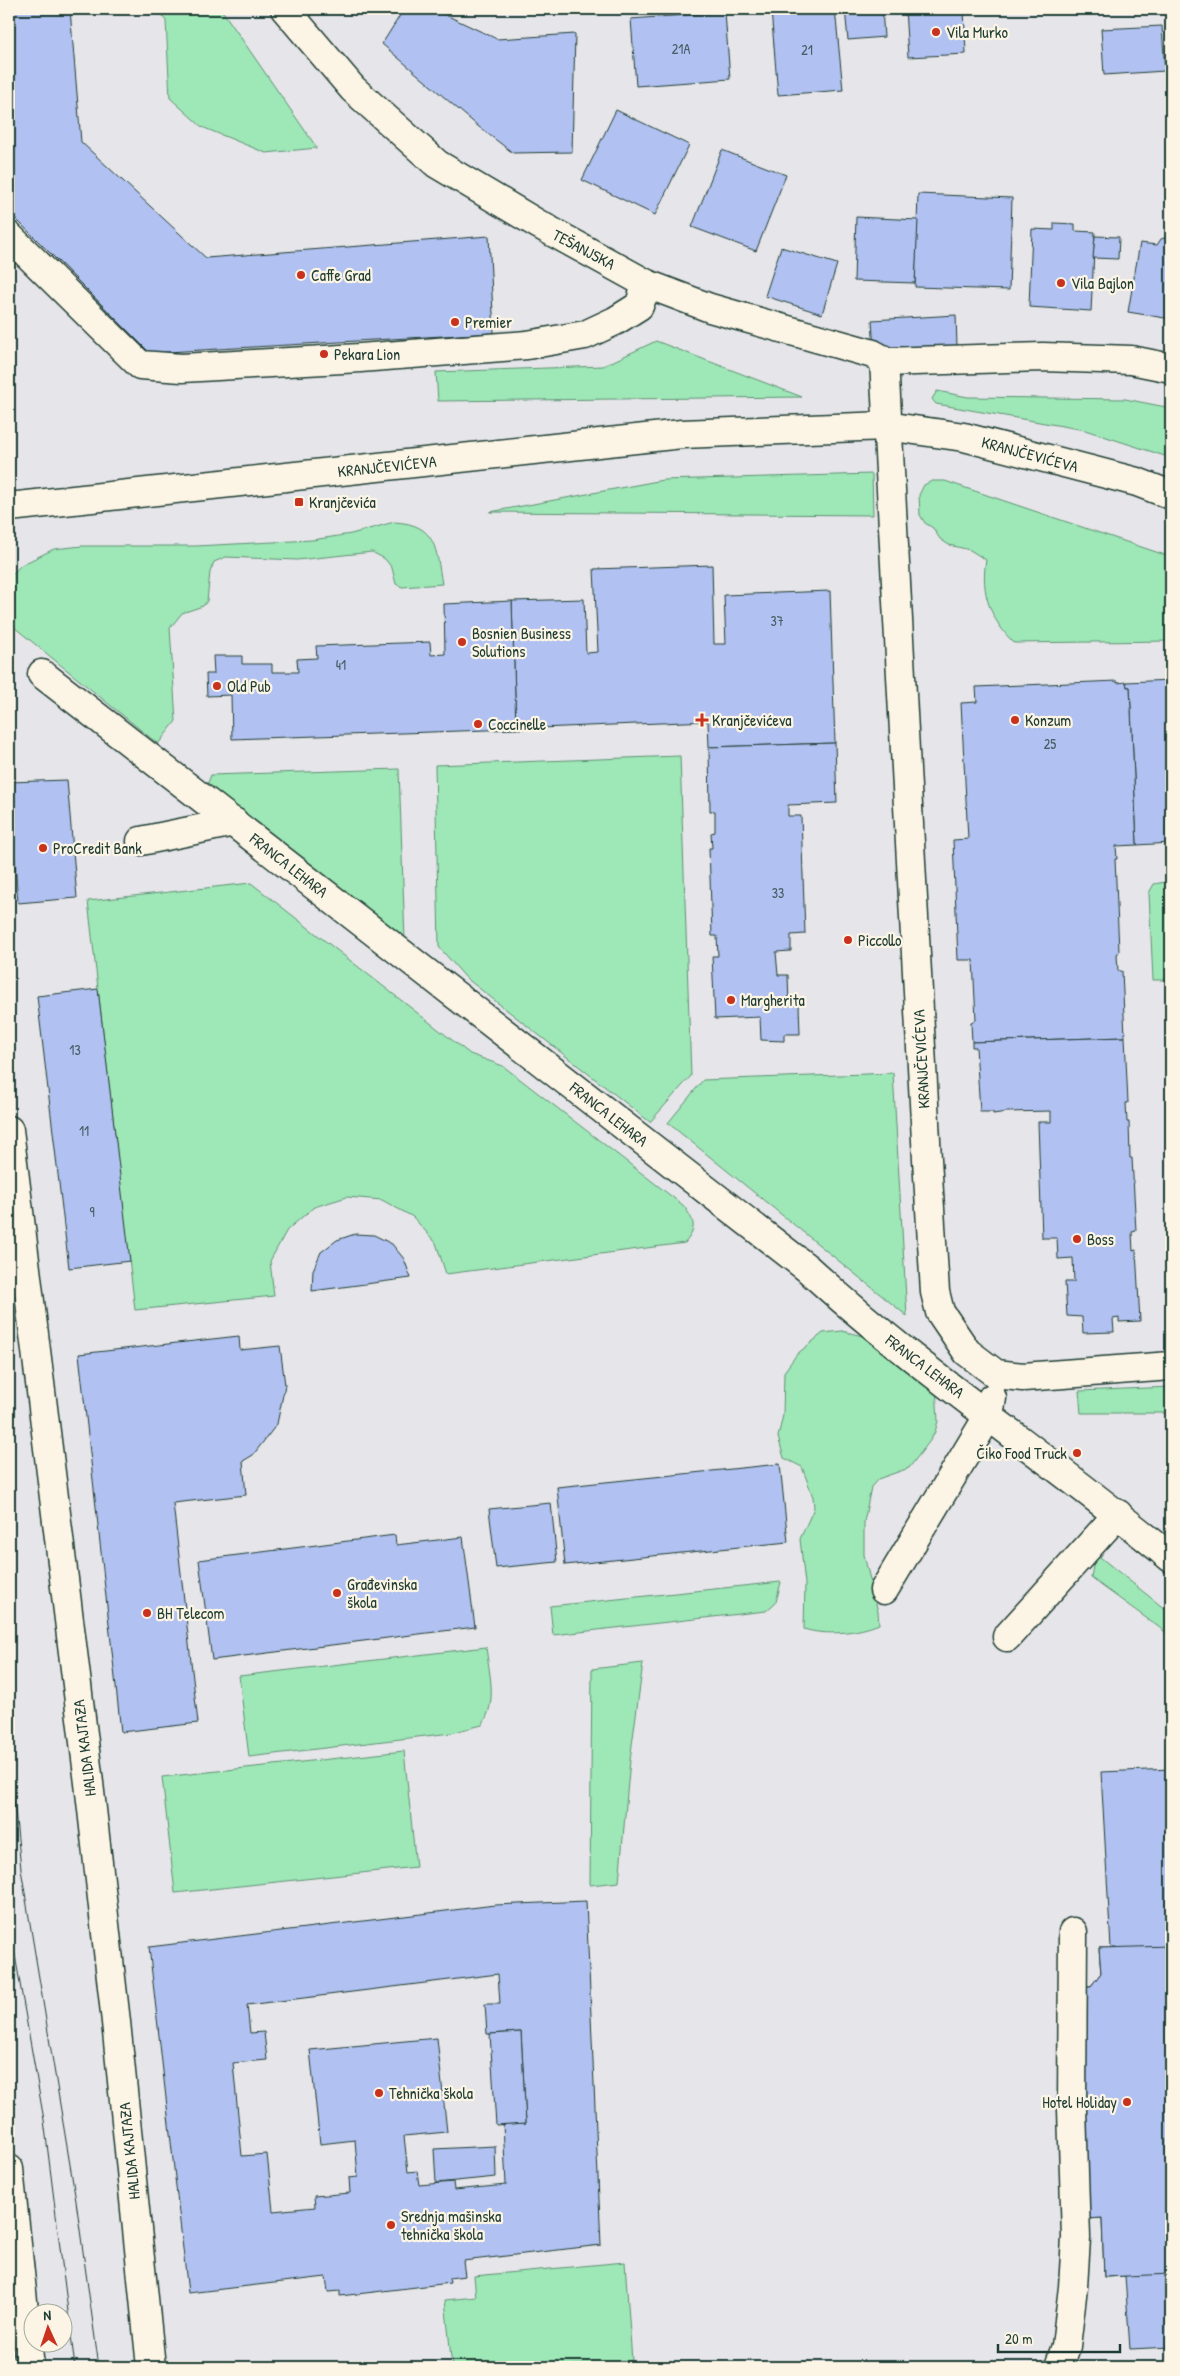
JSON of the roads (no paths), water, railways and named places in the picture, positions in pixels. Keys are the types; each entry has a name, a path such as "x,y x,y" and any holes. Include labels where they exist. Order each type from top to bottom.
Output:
{"street":[{"name":"TEŠANJSKA","path":"284,9 353,89 437,164 538,224 648,284 710,308 880,356 884,362"},
{"path":"9,236 140,365 182,368 360,358 527,345 585,336 639,306 648,284"},
{"path":"886,426 884,362 1043,357 1131,360 1171,368"},
{"name":"KRANJČEVIĆEVA","path":"9,507 682,434 886,426 964,437 1137,482 1171,495"},
{"name":"KRANJČEVIĆEVA","path":"886,426 935,1292 940,1312 967,1352 996,1374"},
{"name":"FRANCA LEHARA","path":"42,674 807,1268 854,1311 1118,1514 1171,1558"},
{"path":"141,841 234,822"},
{"name":"HALIDA KAJTAZA","path":"9,1130 93,1821 151,2367"},
{"path":"884,1590 989,1415 996,1374 1023,1377 1171,1366"},
{"path":"1007,1637 1118,1514"},
{"path":"1059,2367 1067,2338 1076,2238 1072,2109 1073,1932"},
{"path":"9,2169 30,2367"}],"tram line":[{"path":"9,1750 21,1869 76,2201 99,2367"},
{"path":"9,1921 44,2120 75,2367"}],"place":[{"name":"Vila Murko","path":"936,32"},
{"name":"Caffe Grad","path":"301,275"},
{"name":"Vila Bajlon","path":"1061,283"},
{"name":"Premier","path":"455,322"},
{"name":"Pekara Lion","path":"324,354"},
{"name":"Kranjčevića","path":"299,502"},
{"name":"Bosnien Business Solutions","path":"462,642"},
{"name":"Old Pub","path":"217,686"},
{"name":"Kranjčevićeva","path":"702,720"},
{"name":"Konzum","path":"1015,720"},
{"name":"Coccinelle","path":"478,724"},
{"name":"ProCredit Bank","path":"43,848"},
{"name":"Piccollo","path":"848,940"},
{"name":"Margherita","path":"731,1000"},
{"name":"Boss","path":"1077,1239"},
{"name":"Čiko Food Truck","path":"1077,1453"},
{"name":"Građevinska škola","path":"337,1593"},
{"name":"BH Telecom","path":"147,1613"},
{"name":"Tehnička škola","path":"379,2093"},
{"name":"Hotel Holiday","path":"1127,2102"},
{"name":"Srednja mašinska tehnička škola","path":"391,2225"}]}
